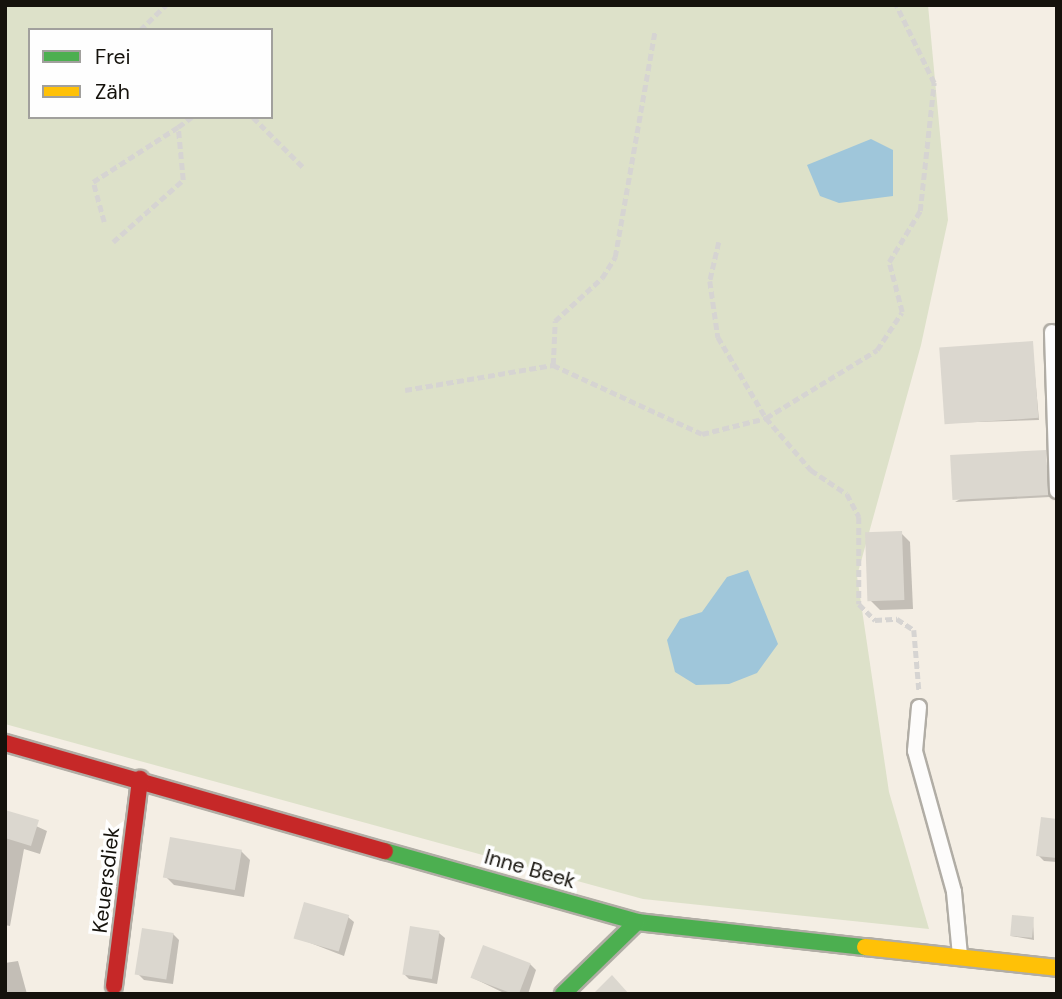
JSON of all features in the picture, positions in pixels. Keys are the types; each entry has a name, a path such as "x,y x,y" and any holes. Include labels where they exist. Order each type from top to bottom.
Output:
{"street":[{"name":"Inne Beek","path":"5,743 140,779 637,922 1057,968"},
{"name":"Keuersdiek","path":"114,986 140,779"},
{"path":"564,994 637,922"}],"lane":[{"path":"1052,332 1057,491"},
{"path":"919,707 915,751 954,891 960,957"}],"path":[{"path":"142,28 166,5"},
{"path":"405,390 554,365 702,434 766,418 877,350 902,312 889,262 920,211 934,83 897,5"},
{"path":"554,365 555,321 602,278 615,257 655,31"},
{"path":"104,222 93,182 189,119"},
{"path":"255,119 303,167"},
{"path":"113,242 183,180 178,127"},
{"path":"719,242 710,281 718,337 766,418 811,470 847,494 859,517 859,604 875,620 897,618 914,630 919,691"}],"green space":[{"path":"5,5 928,5 948,220 921,345 857,576 889,792 929,929 643,899 5,724"}],"water":[{"path":"871,139 893,150 893,196 839,203 820,196 807,165"},
{"path":"748,570 778,644 757,673 729,684 696,685 675,672 667,640 680,619 702,612 727,577"}],"building":[{"path":"1033,341 1038,418 945,424 939,348"},
{"path":"1046,450 1048,495 952,500 950,455"},
{"path":"902,531 904,600 867,601 865,532"},
{"path":"5,810 39,820 31,846 5,838"},
{"path":"1041,817 1057,819 1057,858 1036,856"},
{"path":"170,837 242,850 235,890 163,877"},
{"path":"304,902 349,915 339,951 294,939"},
{"path":"1012,915 1034,917 1032,938 1010,936"},
{"path":"410,926 440,931 432,979 402,974"},
{"path":"142,928 174,933 166,979 135,974"},
{"path":"483,945 531,963 519,994 470,978"},
{"path":"612,975 629,994 593,994"}],"traffic: fast":[{"path":"385,851 637,922 865,947"},
{"path":"563,994 637,922"}],"traffic: slow":[{"path":"865,947 1057,968"}],"traffic: jam":[{"path":"5,743 385,851"},
{"path":"114,986 140,779"}]}
